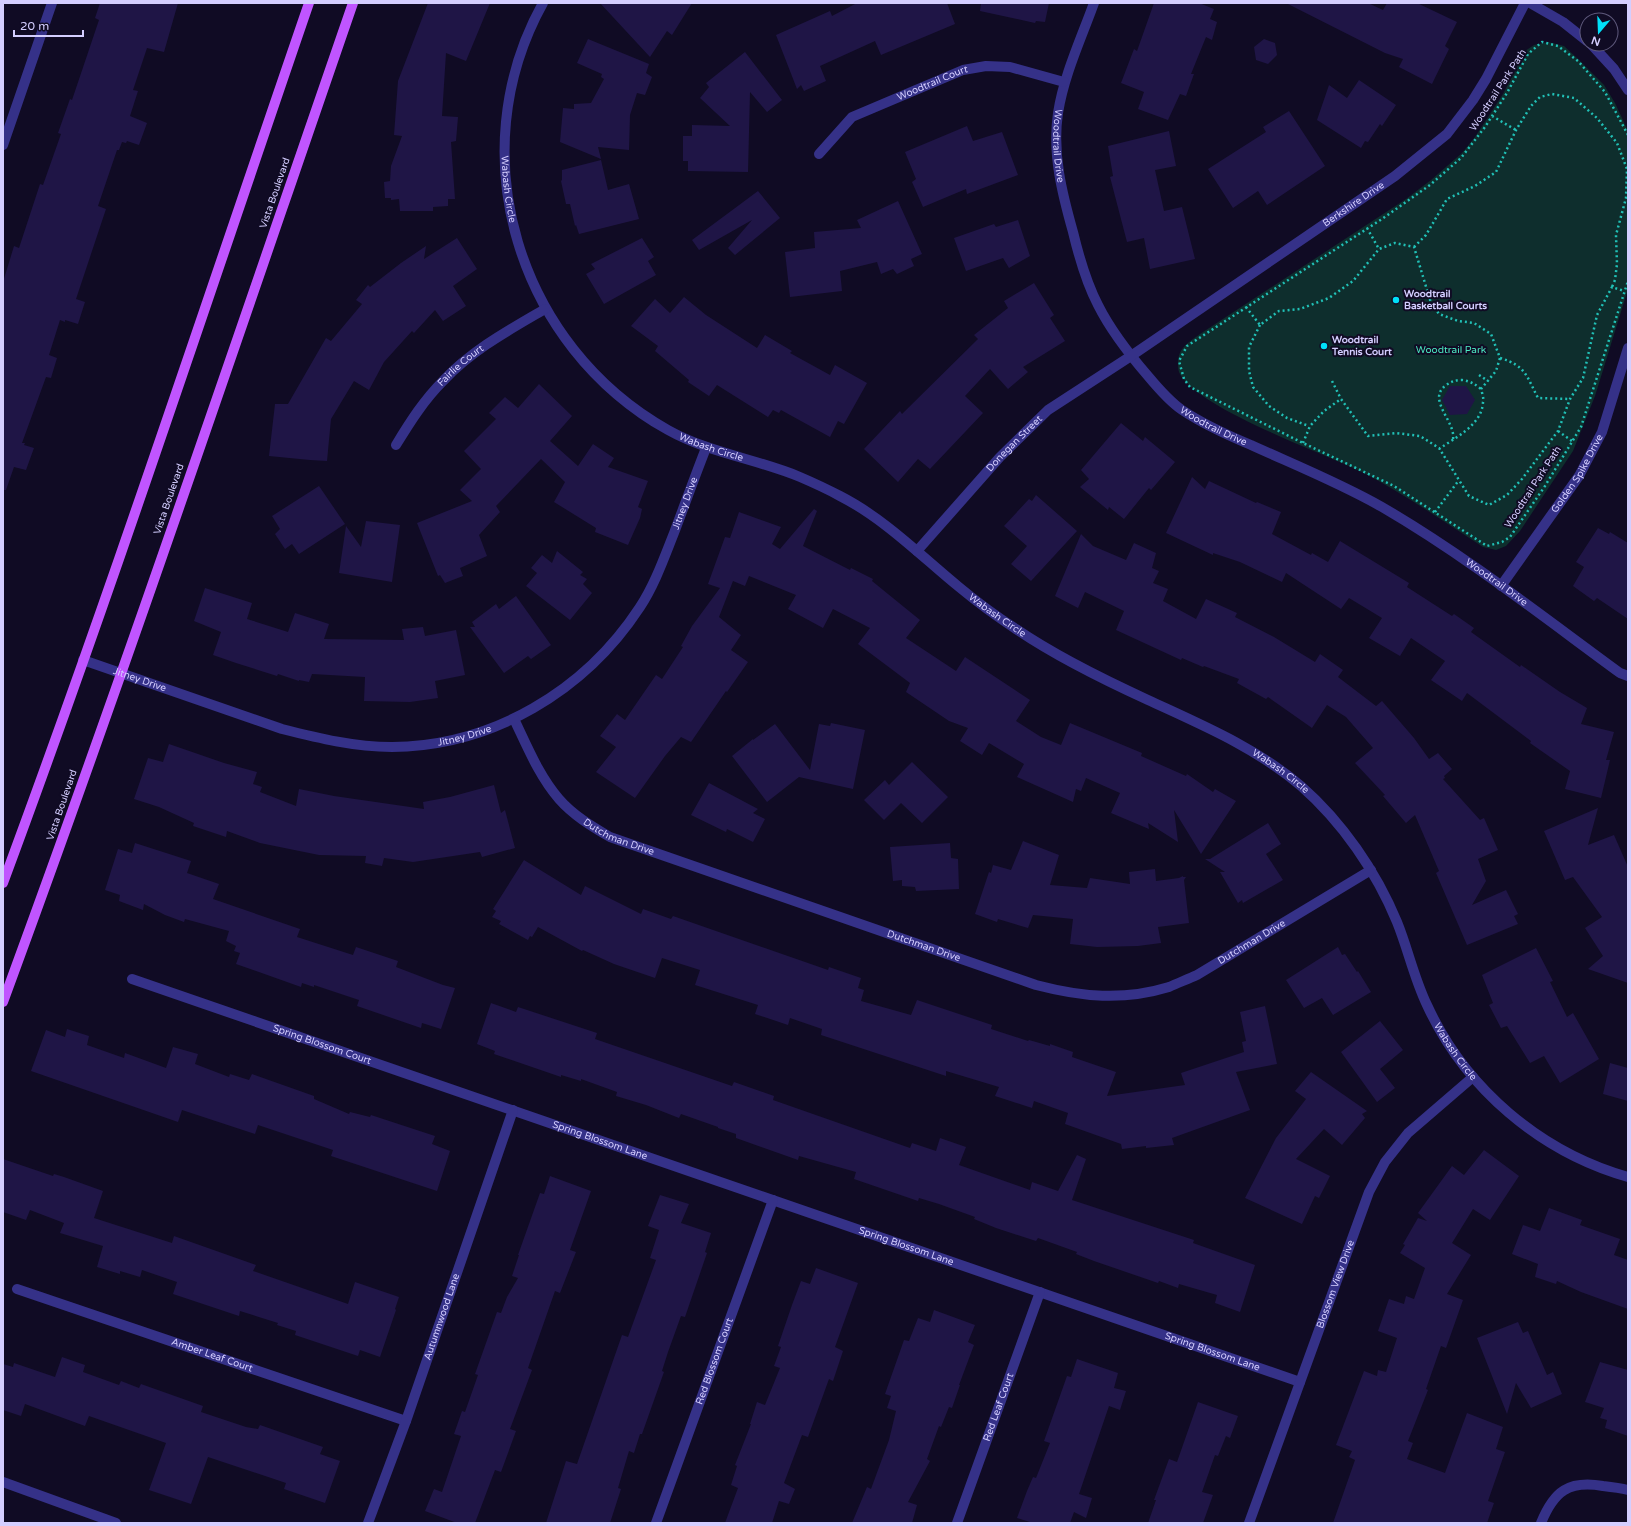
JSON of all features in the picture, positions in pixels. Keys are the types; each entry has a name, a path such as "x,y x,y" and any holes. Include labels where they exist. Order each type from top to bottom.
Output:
{"main road":[{"path":"3,883 83,660 309,3"},
{"name":"Vista Boulevard","path":"3,1002 48,881 210,422 353,3"}],"street":[{"path":"3,145 52,3"},
{"name":"Wabash Circle","path":"543,3 534,19 519,57 509,99 504,139 506,184 513,228 526,270 545,309 568,344 603,382 635,409 669,431 706,448 799,476 844,498 881,522 963,591 1030,638 1071,662 1121,688 1230,738 1267,760 1303,788 1335,821 1371,870 1397,922 1427,1005 1450,1046 1473,1078 1502,1108 1534,1134 1571,1156 1610,1172 1628,1177"},
{"name":"Woodtrail Drive","path":"1094,3 1064,82 1058,115 1056,145 1061,188 1083,273 1098,305 1112,329 1131,356 1179,408 1226,434 1380,506 1426,534 1501,586 1620,673 1628,676"},
{"name":"Berkshire Drive","path":"1131,356 1395,176 1447,134 1474,100 1525,3"},
{"path":"1530,3 1563,22 1579,35"},
{"path":"1598,52 1614,69 1628,90"},
{"name":"Woodtrail Court","path":"819,154 852,117 963,70 986,66 1010,67 1064,82"},
{"name":"Fairlie Court","path":"396,445 417,412 443,380 474,353 545,309"},
{"name":"Golden Spike Drive","path":"1501,586 1582,470 1602,432 1628,348"},
{"name":"Donegan Street","path":"916,551 1000,457 1048,410 1131,356"},
{"name":"Jitney Drive","path":"83,660 282,729 354,745 392,747 429,744 470,736 514,719 550,699 585,672 615,641 640,606 662,564 706,448"},
{"name":"Dutchman Drive","path":"514,719 542,777 559,799 582,821 610,837 1036,985 1067,993 1098,996 1135,994 1169,987 1197,975 1371,870"},
{"name":"Spring Blossom Court","path":"132,979 513,1110"},
{"name":"Blossom View Drive","path":"1249,1523 1369,1192 1385,1162 1408,1133 1473,1078"},
{"name":"Spring Blossom Lane","path":"513,1110 1300,1382"},
{"name":"Autumnwood Lane","path":"368,1523 406,1421 513,1110"},
{"name":"Red Blossom Court","path":"656,1523 773,1200"},
{"name":"Amber Leaf Court","path":"18,1289 406,1421"},
{"name":"Red Leaf Court","path":"957,1523 1040,1292"},
{"path":"3,1482 116,1523"},
{"path":"1542,1523 1554,1499 1571,1486 1588,1483 1628,1490"}],"path":[{"name":"Woodtrail Park Path","path":"1628,135 1605,92 1578,61 1558,46 1542,42 1528,54 1492,116 1461,158 1430,185 1187,346 1179,361 1184,379 1190,387 1394,486 1487,546 1502,542 1510,537 1545,486 1580,427 1628,280"},
{"name":"Woodtrail Park Path","path":"1341,399 1368,436 1396,433 1420,436 1439,449 1469,496 1490,504 1508,495 1558,431 1570,399 1583,378 1598,316 1616,280 1616,235 1626,198 1628,169 1617,143 1597,118 1574,98 1552,94 1540,97 1531,106 1516,130 1496,172 1474,186 1447,199 1426,235 1414,247"},
{"path":"1492,116 1516,130"},
{"path":"1367,228 1379,249"},
{"path":"1310,426 1287,418 1269,406 1254,387 1249,372 1248,347 1260,325 1279,311 1300,310 1329,298 1353,281 1379,249 1395,244 1414,247 1431,303 1439,314 1458,321 1474,323 1491,334 1500,358 1496,371 1481,389"},
{"path":"1612,287 1624,291"},
{"path":"1246,307 1260,325"},
{"path":"1500,358 1515,363 1525,372 1538,398 1571,399"},
{"path":"1479,375 1488,381"},
{"path":"1439,449 1468,430 1480,414 1484,401 1481,389 1476,384 1461,380 1451,382 1443,388 1439,396 1440,405 1452,426 1453,439"},
{"path":"1303,443 1310,426 1324,412 1341,399 1332,381"},
{"path":"1558,431 1572,441"},
{"path":"1435,512 1458,480"}],"green space":[{"name":"Woodtrail Park","path":"1548,42 1564,46 1604,85 1615,103 1628,131 1628,289 1595,396 1573,451 1520,531 1506,546 1496,550 1483,547 1438,517 1360,471 1260,428 1208,400 1189,386 1179,372 1178,358 1182,349 1200,334 1406,199 1431,180 1462,153 1475,137 1503,94 1525,51 1534,45"}],"building":[{"path":"100,3 178,3 164,52 147,48 133,90 138,91 130,116 147,123 139,145 127,141 126,143 122,142 119,150 117,150 98,206 106,209 76,299 85,302 78,324 60,320 49,355 57,358 51,378 46,377 22,443 34,448 26,470 14,467 6,490 3,490 3,282 14,246 19,248 40,184 43,185 61,134 58,133 70,99 72,100 99,20 95,18"},
{"path":"428,3 490,3 466,61 446,53 442,116 458,117 456,141 451,142 455,199 448,199 448,206 433,207 433,211 400,211 399,199 391,200 391,198 385,198 384,182 390,181 391,166 402,136 394,135 398,81"},
{"path":"600,3 692,3 672,35 667,31 650,57"},
{"path":"857,3 947,3 955,24 881,55 875,41 820,66 826,81 804,91 801,85 797,89 776,35 830,11 832,16"},
{"path":"981,3 1049,3 1045,22 1036,21 1035,23 980,11"},
{"path":"1154,3 1199,3 1214,9 1210,19 1217,22 1212,40 1206,37 1191,74 1194,74 1186,96 1180,94 1168,120 1138,109 1144,92 1121,83 1134,49 1137,51"},
{"path":"1286,3 1368,3 1383,10 1387,3 1417,3 1457,22 1445,46 1449,49 1432,84 1399,67 1403,59 1385,53"},
{"path":"588,39 649,64 646,73 652,77 645,95 637,93 630,115 629,150 598,147 601,159 560,142 563,108 574,109 574,104 591,103 604,79 601,77 602,74 577,63"},
{"path":"1264,39 1275,43 1277,55 1268,64 1256,60 1254,47"},
{"path":"745,52 782,100 767,112 750,92 748,172 688,171 688,161 683,161 683,136 692,136 692,125 730,126 700,98 709,87 706,83"},
{"path":"1359,80 1396,105 1382,126 1380,124 1368,142 1365,141 1361,148 1317,120 1329,85 1347,98"},
{"path":"1289,111 1325,166 1267,205 1258,191 1233,208 1208,169 1266,132 1263,127"},
{"path":"967,126 973,141 1002,132 1018,175 967,194 966,189 923,207 912,182 916,179 905,152"},
{"path":"1169,131 1176,166 1155,170 1164,211 1182,207 1195,259 1150,269 1144,238 1127,242 1110,177 1113,176 1108,146"},
{"path":"601,160 608,190 629,184 639,219 579,234 576,225 575,226 570,204 566,204 561,181 562,170"},
{"path":"758,191 780,218 735,255 728,248 752,220 699,250 692,240"},
{"path":"898,201 922,254 911,259 914,266 897,274 893,269 881,274 877,262 840,271 842,291 790,297 785,252 815,248 814,232 861,228 857,220"},
{"path":"1018,220 1030,256 1009,268 1003,258 966,271 954,238 994,224 996,227"},
{"path":"457,238 477,269 453,286 466,306 443,321 435,310 414,333 412,331 384,362 369,390 354,381 331,419 327,461 269,456 275,404 288,404 326,338 331,341 362,304 356,300 368,285 370,287 426,246 424,259"},
{"path":"642,238 654,257 648,261 656,275 604,304 586,274 595,269 591,264"},
{"path":"1034,283 1054,315 1050,318 1065,341 1023,367 1028,372 1008,389 990,369 965,396 983,413 930,469 918,459 898,482 864,449 900,411 902,414 978,339 974,335 1008,308 1004,301"},
{"path":"684,297 706,315 757,348 765,335 792,351 790,353 830,375 835,365 867,383 844,424 838,421 830,437 781,410 779,413 773,410 768,417 717,385 709,396 688,382 689,380 655,351 658,346 631,326 655,299 670,313"},
{"path":"539,384 572,416 550,441 578,466 593,444 614,458 608,467 648,481 638,507 642,509 640,518 628,545 595,532 596,528 554,502 565,482 541,459 496,506 500,512 479,535 487,556 460,568 463,576 445,583 440,575 438,576 417,523 472,501 460,490 481,469 464,451 496,419 489,413 505,397 518,408"},
{"path":"1450,386 1466,386 1475,400 1467,414 1450,415 1442,400"},
{"path":"1121,423 1143,441 1145,437 1175,462 1151,490 1149,488 1124,519 1109,507 1108,510 1080,487 1089,479 1081,470"},
{"path":"1192,477 1205,489 1209,481 1256,503 1257,502 1281,512 1272,534 1311,555 1312,553 1328,562 1340,541 1409,583 1407,587 1452,616 1454,614 1474,628 1471,632 1520,667 1521,665 1560,692 1587,708 1581,724 1614,732 1606,760 1610,760 1601,798 1565,789 1570,771 1530,743 1531,741 1467,693 1462,701 1431,680 1445,661 1411,638 1400,656 1369,638 1382,618 1349,598 1341,609 1286,573 1282,582 1240,562 1213,553 1213,555 1166,533"},
{"path":"319,486 345,524 299,554 292,544 285,549 275,534 280,529 272,516"},
{"path":"1036,495 1077,531 1031,581 1011,564 1027,546 1004,526 1029,499 1032,501"},
{"path":"814,509 817,511 803,546 850,570 851,568 873,579 872,581 920,620 906,638 956,671 965,657 1030,700 1016,721 1041,737 1061,745 1070,723 1142,753 1141,756 1186,776 1187,774 1213,792 1215,789 1236,801 1201,854 1174,810 1178,842 1148,823 1149,829 1111,813 1120,793 1086,778 1081,791 1076,789 1073,802 1017,777 1024,764 989,743 982,755 960,741 968,728 949,721 906,692 910,683 858,644 870,628 833,609 823,628 788,609 796,595 749,576 745,586 733,581 719,617 741,635 731,650 748,662 691,742 681,737 665,756 635,798 596,772 616,747 600,736 617,714 625,720 656,675 662,679 683,647 681,646 692,626 720,588 708,584 725,537 730,538 739,512 781,527 772,544 780,549"},
{"path":"366,521 400,525 392,582 339,573 346,526 361,547"},
{"path":"1598,528 1609,534 1610,532 1628,543 1628,619 1597,598 1594,601 1573,586 1584,567 1576,562"},
{"path":"1081,534 1093,546 1126,560 1134,543 1156,553 1152,568 1159,571 1153,583 1168,589 1163,601 1196,619 1206,599 1237,613 1235,617 1274,637 1315,662 1320,654 1343,670 1338,677 1376,706 1382,701 1414,738 1429,759 1438,753 1452,769 1444,776 1445,778 1443,779 1480,820 1484,818 1498,850 1478,859 1486,881 1472,905 1506,890 1518,914 1514,916 1518,924 1467,945 1436,873 1439,871 1415,815 1406,823 1383,796 1385,795 1355,763 1373,748 1346,717 1327,705 1312,728 1268,697 1266,699 1237,683 1239,679 1182,658 1181,660 1116,630 1124,611 1085,592 1078,608 1055,596"},
{"path":"557,551 583,572 580,575 587,579 583,584 592,593 570,620 526,586 537,573 531,568 542,555 552,563"},
{"path":"205,588 252,603 247,619 288,632 295,613 329,624 324,639 404,640 402,629 423,627 425,636 456,630 465,675 435,681 438,698 410,702 364,701 365,677 312,674 309,682 299,681 278,674 277,676 236,663 213,655 221,632 194,621"},
{"path":"516,596 551,645 531,659 528,656 504,673 470,627 475,627 472,622 496,604 499,609"},
{"path":"831,723 865,730 853,789 799,777 767,802 732,756 775,724 810,770 819,724 830,726"},
{"path":"169,744 224,763 257,772 253,784 262,787 260,792 296,806 299,789 334,796 424,809 423,802 450,797 494,785 501,813 505,810 515,848 482,857 480,852 413,862 384,858 382,866 365,863 366,856 319,855 260,843 227,831 226,837 193,826 194,823 159,807 134,799 148,758 163,762"},
{"path":"912,762 948,797 922,823 901,803 884,820 864,800 885,780 889,785"},
{"path":"709,783 758,809 753,813 765,819 753,842 727,829 726,832 691,815"},
{"path":"1598,808 1588,845 1614,835 1628,867 1628,983 1588,969 1603,956 1585,928 1602,917 1573,877 1565,880 1544,831"},
{"path":"1268,823 1281,844 1266,854 1283,880 1243,903 1242,900 1238,903 1220,872 1225,872 1205,859 1210,859"},
{"path":"1023,841 1059,855 1050,885 1087,888 1090,878 1130,884 1129,872 1155,869 1156,881 1179,878 1183,876 1186,877 1184,880 1189,923 1158,927 1161,943 1138,946 1097,947 1070,944 1073,919 1033,915 1028,928 998,919 997,922 975,914 989,872 991,873 993,865 1011,870"},
{"path":"135,843 191,861 187,873 219,884 213,899 300,929 297,937 353,955 356,947 398,961 396,967 455,988 441,1029 422,1023 421,1028 357,1006 359,1000 314,985 314,987 302,983 301,987 236,964 240,953 234,951 236,946 226,941 229,931 185,919 184,922 165,915 144,904 143,910 119,901 120,895 105,890 118,849 132,853"},
{"path":"950,843 951,858 958,859 959,889 916,891 915,887 902,886 902,880 893,881 890,847"},
{"path":"524,860 581,895 585,886 641,914 643,909 671,919 673,916 828,970 829,967 861,978 858,988 864,990 861,1001 911,1015 917,1000 992,1025 991,1029 1028,1041 1050,1046 1050,1044 1073,1052 1072,1057 1116,1072 1107,1096 1185,1085 1181,1073 1244,1052 1242,1042 1246,1041 1240,1012 1265,1006 1277,1064 1236,1072 1250,1110 1172,1138 1174,1145 1122,1149 1121,1144 1065,1124 1068,1113 1034,1101 1032,1108 995,1096 999,1087 946,1071 946,1076 821,1035 822,1029 790,1018 788,1025 755,1014 758,1005 695,985 700,970 662,958 655,978 614,964 583,950 582,951 538,927 532,937 530,936 528,940 499,924 501,921 492,917 496,911 493,909"},
{"path":"1338,947 1342,955 1345,954 1357,972 1358,971 1371,992 1333,1015 1322,998 1304,1008 1286,980"},
{"path":"1536,948 1553,981 1550,982 1567,1017 1573,1013 1599,1059 1560,1083 1544,1056 1530,1063 1507,1026 1501,1028 1489,1005 1493,1003 1482,975"},
{"path":"491,1003 516,1012 518,1007 597,1033 595,1039 732,1086 734,1082 774,1096 773,1100 910,1148 912,1143 936,1151 940,1138 966,1147 959,1165 1030,1190 1032,1182 1058,1191 1077,1155 1086,1159 1072,1200 1194,1240 1193,1243 1255,1265 1240,1312 1215,1303 1217,1295 1179,1284 1178,1288 1159,1281 1158,1283 1094,1261 1076,1254 1077,1252 1038,1238 1036,1241 996,1228 974,1219 975,1217 939,1204 919,1198 918,1201 854,1179 856,1172 799,1156 798,1160 736,1138 736,1134 718,1127 681,1114 679,1118 646,1105 616,1096 617,1092 581,1079 581,1081 561,1075 561,1077 494,1054 495,1051 477,1044"},
{"path":"1380,1021 1403,1050 1380,1069 1395,1088 1377,1102 1341,1052"},
{"path":"67,1029 89,1036 87,1045 124,1058 125,1053 166,1068 173,1047 198,1054 195,1064 229,1077 230,1074 249,1080 252,1074 314,1096 314,1099 349,1114 350,1112 370,1117 371,1115 435,1136 432,1144 450,1151 437,1191 331,1156 333,1150 258,1125 255,1134 182,1110 178,1122 31,1071 46,1030 65,1037"},
{"path":"1610,1063 1628,1068 1628,1101 1603,1094"},
{"path":"1311,1072 1367,1111 1362,1114 1365,1118 1342,1145 1324,1129 1296,1159 1330,1176 1319,1198 1315,1196 1302,1224 1245,1198 1276,1138 1306,1099 1295,1091"},
{"path":"1484,1150 1519,1176 1490,1220 1473,1209 1452,1243 1471,1255 1447,1294 1463,1300 1446,1348 1441,1346 1426,1389 1428,1390 1408,1441 1413,1443 1407,1459 1445,1473 1467,1413 1503,1427 1496,1449 1505,1452 1488,1501 1494,1503 1487,1523 1333,1523 1355,1460 1349,1457 1352,1451 1336,1445 1364,1371 1377,1376 1378,1370 1386,1372 1397,1338 1378,1331 1389,1299 1404,1304 1406,1296 1414,1299 1425,1268 1400,1253 1405,1245 1403,1244 1418,1218 1427,1221 1418,1213 1452,1166 1464,1175"},
{"path":"3,1159 53,1176 54,1174 64,1177 103,1191 94,1218 172,1243 174,1236 256,1265 253,1271 348,1304 355,1282 399,1297 380,1357 360,1350 358,1356 295,1335 296,1331 277,1325 278,1323 240,1311 239,1316 173,1294 177,1282 142,1270 140,1277 120,1271 120,1274 97,1267 103,1246 60,1233 64,1223 30,1210 26,1220 3,1212"},
{"path":"550,1176 591,1191 570,1250 576,1252 560,1293 555,1291 528,1368 532,1370 510,1429 516,1431 501,1472 495,1470 475,1523 457,1523 425,1511 434,1489 442,1492 461,1436 454,1434 462,1411 465,1412 478,1375 475,1374 497,1312 501,1313 507,1297 518,1278 512,1276 518,1255 540,1193 544,1194"},
{"path":"660,1195 689,1204 681,1223 711,1233 705,1252 707,1253 685,1317 681,1316 662,1371 664,1372 642,1434 640,1434 634,1453 629,1451 618,1488 621,1489 610,1523 546,1523 566,1461 577,1464 622,1335 628,1337 656,1260 650,1258 659,1230 648,1226"},
{"path":"1549,1208 1582,1220 1580,1225 1620,1239 1614,1255 1628,1260 1628,1309 1581,1292 1557,1281 1556,1284 1535,1277 1538,1264 1512,1254 1523,1225 1540,1231"},
{"path":"816,1268 858,1283 835,1347 843,1351 833,1381 829,1379 808,1437 802,1435 784,1483 795,1489 789,1504 779,1501 772,1523 725,1523 738,1488 731,1485 737,1466 735,1465 751,1424 757,1402 765,1405 780,1368 774,1366 781,1347 778,1346 792,1305 801,1281 810,1284"},
{"path":"934,1310 975,1325 968,1342 974,1345 952,1408 949,1407 941,1427 939,1426 927,1459 930,1461 908,1502 917,1505 912,1523 852,1523 867,1487 871,1489 889,1440 896,1411 887,1408 891,1396 885,1394 904,1340 909,1341 918,1318 930,1322"},
{"path":"1518,1322 1523,1333 1528,1331 1547,1375 1553,1372 1562,1394 1531,1408 1516,1383 1507,1414 1477,1338"},
{"path":"62,1357 85,1365 83,1372 119,1385 121,1381 139,1388 141,1384 203,1406 201,1412 246,1427 258,1429 260,1425 323,1447 320,1454 340,1461 325,1503 284,1489 286,1483 208,1457 191,1504 149,1490 166,1443 89,1416 85,1426 25,1404 21,1416 3,1410 3,1364 13,1367 14,1363 55,1377"},
{"path":"1077,1359 1118,1373 1114,1388 1126,1391 1120,1410 1109,1406 1079,1494 1092,1498 1086,1518 1074,1512 1070,1523 1033,1523 1017,1518 1033,1477 1036,1478 1050,1443 1044,1441 1067,1376 1071,1377"},
{"path":"1600,1362 1628,1370 1628,1436 1605,1428 1607,1420 1600,1418 1604,1408 1585,1402"},
{"path":"1198,1402 1238,1416 1230,1438 1226,1436 1218,1456 1215,1455 1202,1492 1213,1495 1203,1523 1148,1523 1156,1500 1154,1500 1169,1459 1177,1462"}],"place":[{"name":"Woodtrail Basketball Courts","path":"1396,300"},
{"name":"Woodtrail Tennis Court","path":"1324,346"}]}
